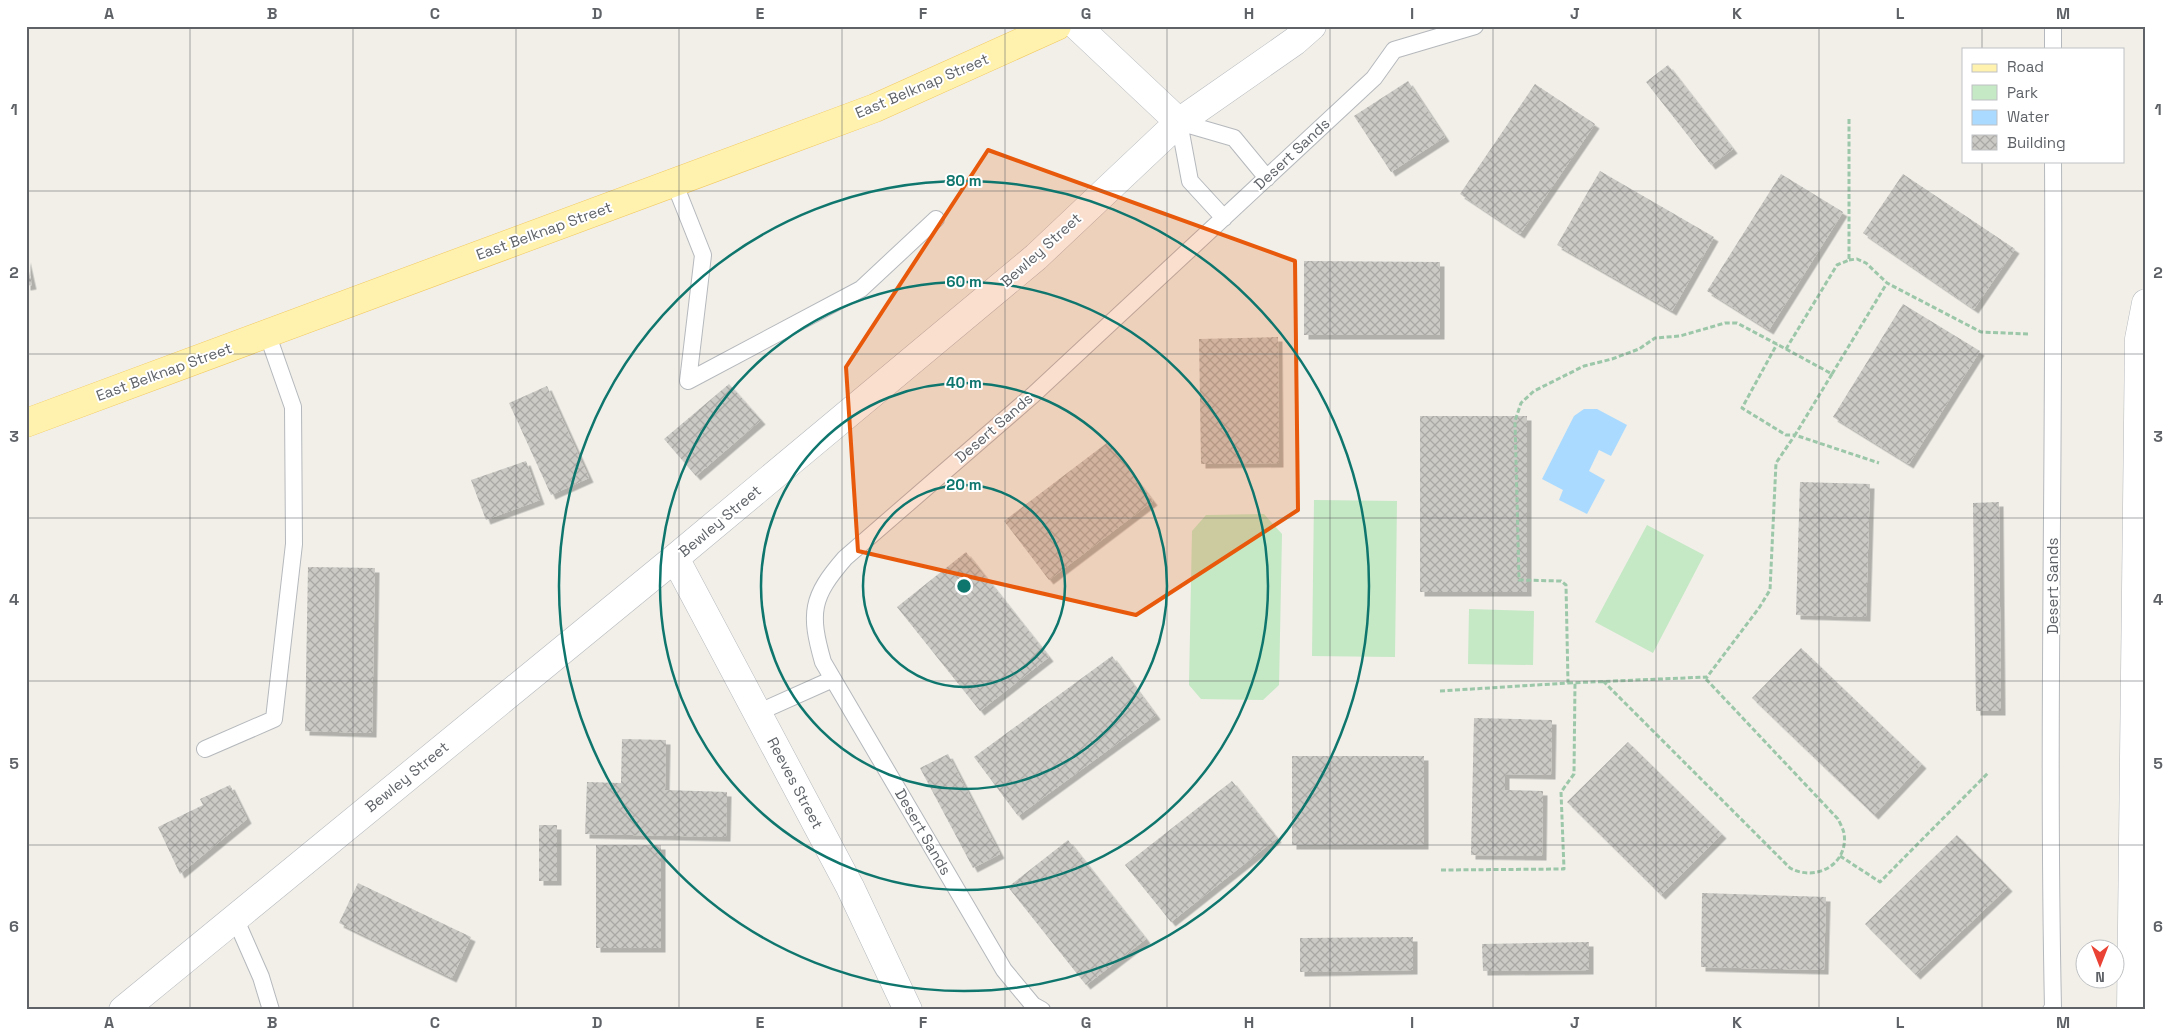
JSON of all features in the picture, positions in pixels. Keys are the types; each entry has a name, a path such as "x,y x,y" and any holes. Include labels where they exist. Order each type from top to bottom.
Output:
{"main road":[{"name":"East Belknap Street","path":"26,423 875,108 1057,26"}],"street":[{"path":"1078,26 1179,122"},
{"name":"Bewley Street","path":"123,1010 675,558 1036,257 1179,122 1295,41 1312,26"},
{"path":"2131,1010 2139,339 2146,303"},
{"name":"Reeves Street","path":"675,558 850,886 908,1010"}],"lane":[{"name":"Desert Sands","path":"1042,1010 1033,1005 1004,970 823,662 815,636 815,602 828,578 845,558 1033,395 1374,78 1394,50 1474,26"},
{"path":"2053,26 2053,48"},
{"path":"1224,218 1190,181 1179,122 1234,138 1267,178"},
{"name":"Desert Sands","path":"2051,1010 2053,1008 2050,883 2055,335 2054,162"},
{"path":"674,182 703,255 688,381 861,288 936,219"},
{"path":"205,749 274,719 294,544 293,406 267,334"},
{"path":"758,713 833,679"},
{"path":"235,918 261,977 271,1010"}],"path":[{"path":"1849,118 1849,260"},
{"path":"1786,349 1837,265 1857,259 1866,263 1887,283 1981,332 2055,335"},
{"path":"1440,691 1568,682 1707,678 1759,608 1770,590 1776,463 1887,283"},
{"path":"1568,682 1566,585 1562,581 1519,580 1515,421 1521,403 1534,391 1584,366 1612,359 1639,349 1654,338 1680,336 1725,323 1737,323 1832,374"},
{"path":"1776,344 1742,408 1786,435 1794,435 1878,463"},
{"path":"1603,681 1790,868 1797,872 1818,872 1832,867 1840,856 1844,834 1838,818 1704,678"},
{"path":"1441,870 1564,868 1562,792 1574,774 1575,682"},
{"path":"1840,856 1880,882 1988,773"}],"highlighted area":[{"path":"988,150 1295,261 1298,510 1136,615 858,551 846,367"}],"green space":[{"path":"1314,500 1397,501 1395,657 1312,656"},
{"path":"1264,514 1282,534 1279,685 1263,700 1201,699 1189,685 1192,531 1206,515"},
{"path":"1647,525 1704,555 1653,653 1595,622"},
{"path":"1469,609 1534,611 1533,665 1468,664"}],"water":[{"path":"1584,409 1597,409 1627,425 1611,456 1599,450 1589,471 1605,480 1587,514 1559,500 1563,490 1542,479 1574,416"}],"building":[{"path":"1668,65 1733,149 1711,165 1646,82"},
{"path":"1408,81 1445,137 1391,172 1354,116"},
{"path":"1535,84 1595,124 1520,234 1460,194"},
{"path":"1600,171 1714,237 1672,311 1557,245"},
{"path":"1781,174 1843,212 1769,330 1707,291"},
{"path":"1903,174 2015,249 1974,309 1863,233"},
{"path":"26,258 32,285 26,286"},
{"path":"1304,261 1440,262 1440,335 1304,335"},
{"path":"1903,304 1980,351 1909,464 1833,417"},
{"path":"1278,337 1279,463 1201,464 1199,339"},
{"path":"729,384 761,420 696,476 664,439"},
{"path":"547,386 589,478 551,495 509,403"},
{"path":"1420,416 1527,416 1527,592 1420,592"},
{"path":"1108,442 1153,501 1049,580 1004,521"},
{"path":"526,461 540,500 486,520 471,480"},
{"path":"1800,482 1870,484 1866,617 1796,615"},
{"path":"1999,502 2001,711 1976,711 1973,503"},
{"path":"966,552 1049,657 980,711 897,607"},
{"path":"308,567 375,568 372,733 305,731"},
{"path":"1801,648 1922,764 1874,815 1752,698"},
{"path":"1112,656 1156,715 1018,816 974,757"},
{"path":"1474,718 1552,720 1551,775 1505,774 1505,790 1543,791 1542,856 1471,855"},
{"path":"622,739 666,740 665,790 727,792 726,837 585,834 587,782 621,783"},
{"path":"1628,742 1722,834 1661,895 1567,802"},
{"path":"948,754 1000,854 973,868 920,768"},
{"path":"1292,756 1424,756 1424,845 1292,845"},
{"path":"1232,781 1277,838 1171,922 1125,865"},
{"path":"230,785 247,819 180,874 158,827 203,805 200,799"},
{"path":"539,825 557,825 557,881 539,881"},
{"path":"1957,835 2008,887 1916,975 1865,924"},
{"path":"1068,840 1146,939 1086,985 1008,887"},
{"path":"596,845 661,845 661,948 596,948"},
{"path":"358,883 471,937 452,978 339,923"},
{"path":"1702,893 1826,897 1824,970 1701,967"},
{"path":"1413,937 1413,970 1300,972 1300,938"},
{"path":"1589,942 1589,970 1483,971 1482,944"}]}
